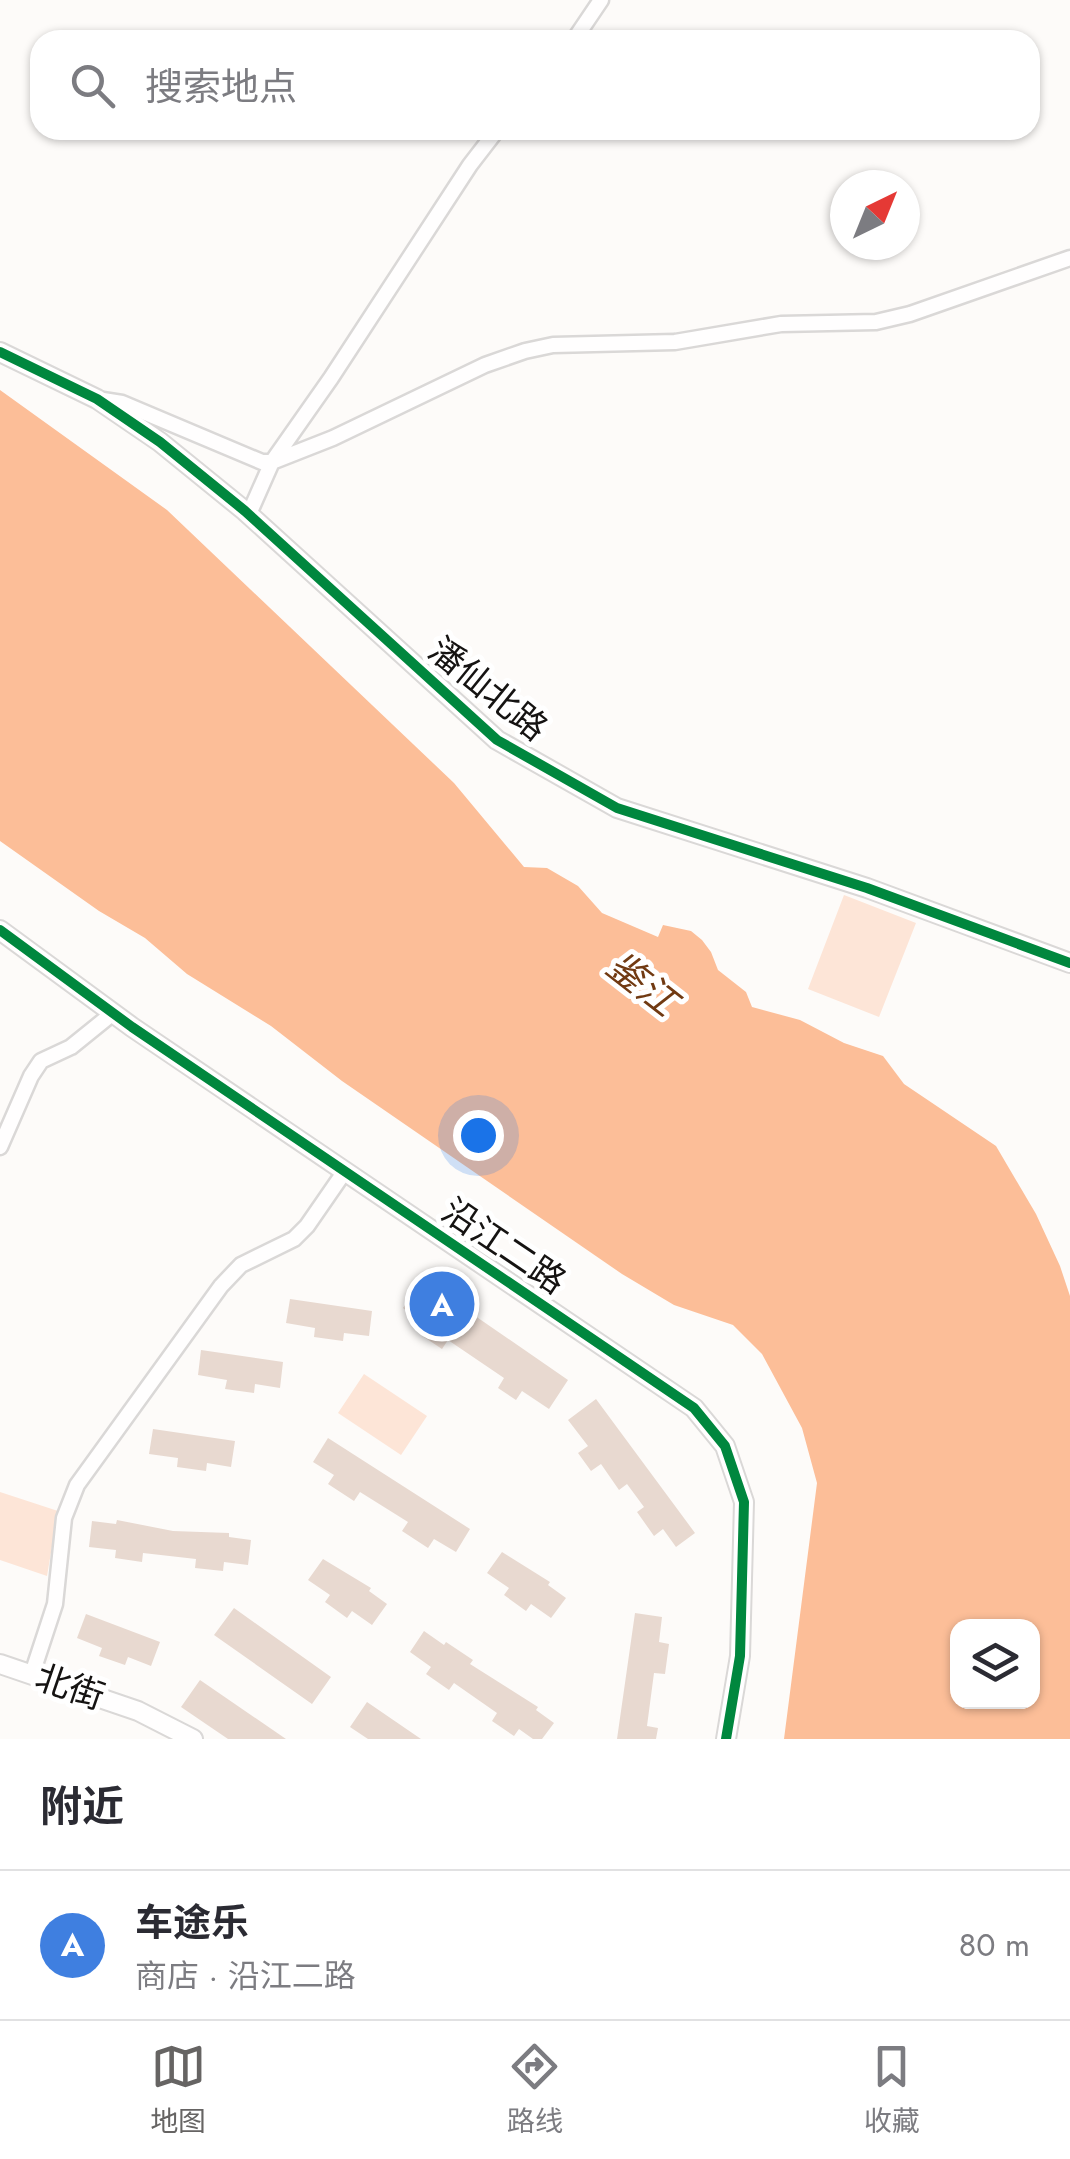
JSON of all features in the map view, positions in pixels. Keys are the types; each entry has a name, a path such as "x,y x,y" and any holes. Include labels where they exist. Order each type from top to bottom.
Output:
{"street":[{"path":"580,30 600,0"},
{"path":"249,514 272,462 490,140"},
{"path":"97,398 122,403 200,438 262,462 272,462 333,438 485,365 525,351 552,345 675,342 781,324 876,322 910,314 1070,258"},
{"name":"潘仙北路","path":"0,352 97,398 160,442 249,514 497,740 600,798 676,829 867,888 1070,963"},
{"name":"沿江二路","path":"0,930 113,1014 694,1408 725,1446 744,1502 740,1656 726,1739"},
{"path":"0,1147 41,1061 71,1047 113,1014"},
{"path":"32,1674 56,1604 64,1518 77,1485 220,1286 241,1265 294,1239 345,1171"},
{"name":"北街","path":"0,1664 138,1710 193,1739"}],"shaded area":[{"path":"844,895 916,923 879,1017 808,989"},
{"path":"364,1374 427,1416 401,1455 338,1413"},
{"path":"0,1492 58,1511 47,1576 0,1560"}],"water":[{"name":"鉴江","path":"0,390 167,510 454,783 524,867 547,868 578,886 602,913 658,937 663,925 691,931 711,952 718,970 746,992 752,1007 800,1020 844,1043 883,1056 904,1084 996,1146 1036,1214 1070,1296 1070,1739 784,1739 817,1483 802,1428 762,1354 733,1325 674,1305 622,1274 342,1081 271,1026 187,974 145,938 99,911 0,841"}],"building":[{"path":"423,1280 568,1380 549,1409 522,1391 516,1400 498,1388 504,1378 448,1340 442,1349 424,1337 430,1327 403,1308"},
{"path":"290,1299 372,1311 369,1336 344,1333 343,1341 314,1337 315,1328 286,1323"},
{"path":"201,1350 283,1362 280,1388 255,1384 254,1393 225,1389 227,1380 198,1375"},
{"path":"596,1399 695,1533 676,1547 663,1529 654,1536 637,1512 644,1507 627,1484 619,1490 601,1464 591,1471 578,1453 588,1446 568,1420"},
{"path":"153,1429 235,1441 231,1467 207,1463 206,1471 177,1467 178,1458 149,1454"},
{"path":"328,1438 470,1529 456,1552 434,1539 428,1548 402,1531 408,1522 360,1492 354,1501 328,1484 334,1475 313,1462"},
{"path":"117,1520 173,1531 229,1533 229,1537 251,1540 248,1565 224,1562 223,1571 195,1568 196,1559 143,1553 142,1562 115,1558 116,1550 89,1547 92,1521 116,1524"},
{"path":"502,1552 550,1582 548,1585 566,1598 551,1618 531,1604 526,1611 504,1595 509,1588 487,1573"},
{"path":"323,1559 371,1588 369,1591 387,1604 372,1625 352,1611 347,1618 325,1602 330,1595 308,1580"},
{"path":"234,1608 331,1677 312,1704 214,1635"},
{"path":"635,1613 662,1617 659,1642 669,1644 665,1674 654,1673 647,1726 658,1728 656,1739 617,1739"},
{"path":"86,1614 160,1642 151,1666 128,1657 125,1665 99,1656 102,1648 77,1638"},
{"path":"424,1631 473,1660 470,1664 538,1707 536,1710 554,1723 542,1739 533,1739 519,1729 514,1736 492,1721 497,1713 454,1683 449,1690 426,1674 431,1667 410,1652"},
{"path":"200,1680 286,1739 228,1739 181,1707"},
{"path":"367,1702 421,1739 368,1739 350,1727"}],"cycle path":[{"path":"0,352 97,399 160,442 245,511 497,740 617,808 867,888 1070,963"},
{"path":"0,930 132,1027 694,1408 725,1446 744,1502 740,1656 726,1739"}],"place":[{"name":"车途乐","path":"442,1304"}]}
